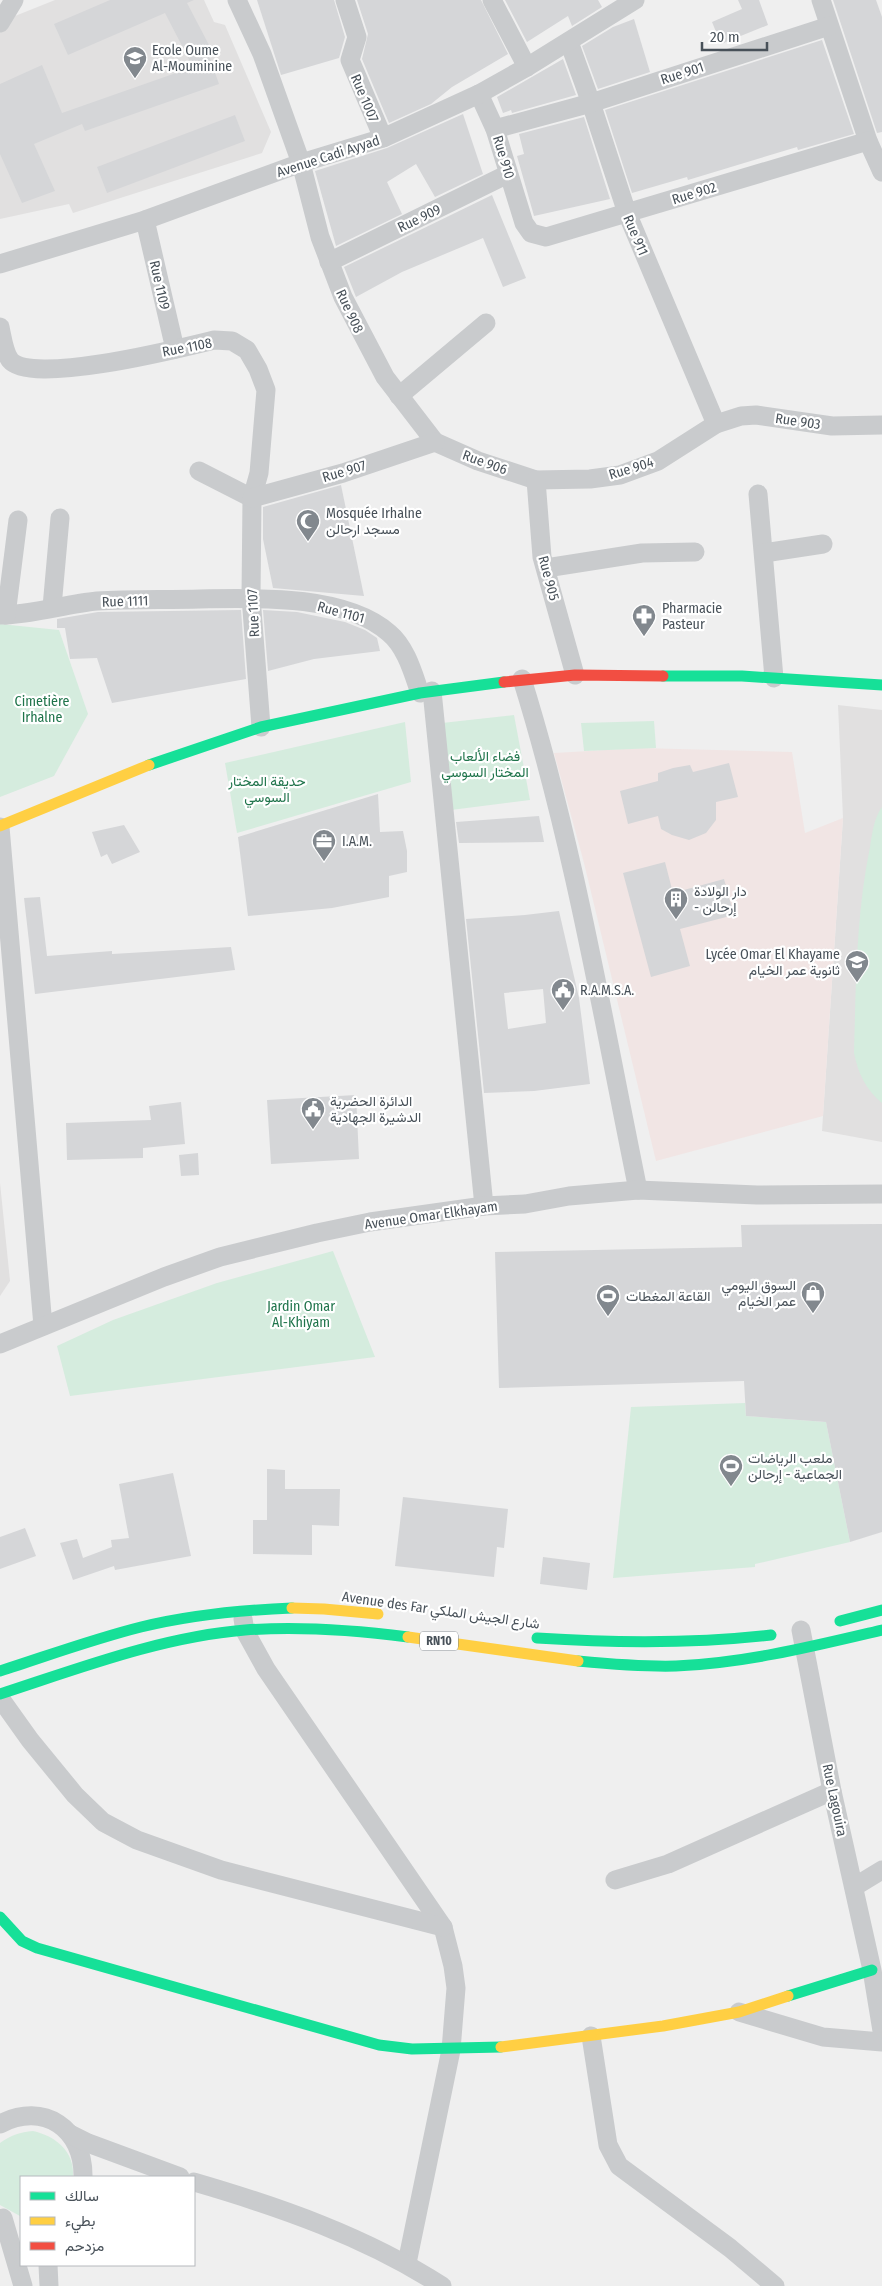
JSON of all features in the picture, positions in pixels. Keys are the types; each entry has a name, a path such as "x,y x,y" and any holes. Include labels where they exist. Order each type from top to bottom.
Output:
{"street":[{"path":"0,23 14,0"},
{"name":"Rue 908","path":"237,0 262,54 301,162 320,237 329,262 362,335 385,377 435,442"},
{"name":"Rue 1007","path":"344,0 356,37 350,60 383,138"},
{"path":"492,0 527,67"},
{"name":"Avenue Cadi Ayyad","path":"0,264 145,220 301,162 383,138 479,94 568,42 612,6 634,0"},
{"path":"822,0 868,141 882,172"},
{"name":"Rue 901","path":"495,129 591,103 830,26"},
{"name":"Rue 911","path":"568,42 591,103 627,213 716,424"},
{"name":"Rue 910","path":"479,94 495,129 524,223"},
{"name":"Rue 902","path":"524,223 531,233 546,238 868,141"},
{"name":"Rue 909","path":"329,262 508,174"},
{"name":"Rue 1109","path":"145,220 175,349"},
{"path":"399,396 486,323"},
{"name":"Rue 1108","path":"0,327 10,360 19,366 32,370 95,365 214,340 232,342 247,350 258,369 266,390 259,474 252,498"},
{"name":"Rue 903","path":"716,424 741,416 756,415 832,426 882,425"},
{"name":"Rue 904","path":"536,480 620,475 658,461 716,424"},
{"name":"Rue 907","path":"252,498 343,472 435,442"},
{"name":"Rue 906","path":"435,442 478,460 536,480"},
{"path":"199,472 252,498"},
{"name":"Rue 905","path":"536,480 542,557 575,674"},
{"path":"758,494 774,678"},
{"name":"Rue 1107","path":"252,498 251,597 261,726"},
{"path":"52,607 60,518"},
{"path":"3,615 18,520"},
{"path":"764,553 823,544"},
{"path":"546,568 642,553 695,552"},
{"name":"Rue 1111","path":"3,615 97,601 251,597"},
{"name":"Rue 1101","path":"251,597 326,606 349,611 372,620 391,634 400,646 426,692 484,1206"},
{"path":"43,1326 0,826 161,760 261,726 426,692 575,674 742,676 882,685"},
{"path":"522,679 543,747 572,868 638,1190"},
{"name":"Avenue Omar Elkhayam","path":"0,1344 164,1277 220,1258 317,1233 370,1222 484,1206 525,1204 568,1196 638,1190 757,1195 882,1194"},
{"path":"242,1610 245,1631 266,1669 443,1927 453,1966 456,1988 451,2050 407,2263"},
{"name":"Avenue des Far شارع الجيش الملكي","path":"0,1671 87,1643 162,1622 242,1610 326,1610 389,1616"},
{"path":"828,1624 882,1610"},
{"name":"Avenue des Far شارع الجيش الملكي","path":"0,1694 108,1658 170,1642 245,1631 288,1628 375,1632 539,1656 647,1666 694,1665 798,1634"},
{"name":"Avenue des Far شارع الجيش الملكي","path":"520,1636 614,1643 687,1643 798,1634 882,1630"},
{"name":"Rue Lagouira","path":"798,1634 872,1970 879,1990 882,2031"},
{"path":"0,1698 30,1740 75,1795 103,1822 137,1840 221,1870 443,1927"},
{"path":"615,1880 668,1864 832,1790"},
{"path":"854,1887 882,1870"},
{"path":"0,1917 22,1941 37,1948 379,2045 412,2049 497,2048 592,2036 739,2012 872,1970"},
{"path":"739,2012 823,2037 882,2042"},
{"path":"592,2036 608,2145 619,2166 730,2248 775,2286"},
{"path":"0,2124 10,2119 26,2116 43,2117 58,2123 70,2134 79,2148 83,2163 83,2176"},
{"path":"70,2134 88,2143 177,2176"},
{"path":"195,2182 261,2201 317,2223 407,2263 442,2286"},
{"path":"2,2217 20,2224"},
{"path":"2,2217 16,2281"},
{"path":"48,2266 49,2286"}],"shaded area":[{"name":"Ecole Oume Al-Mouminine","path":"55,0 204,0 214,22 225,25 271,132 262,153 73,213 69,204 0,219 0,22"},
{"name":"Lycée Omar El Khayame ثانوية عمر الخيام","path":"838,705 882,710 882,1142 822,1131 843,818"},
{"path":"640,748 792,752 805,833 843,818 823,1116 656,1161 584,863 554,753"},
{"path":"0,1183 10,1281 0,1296"}],"green space":[{"name":"Cimetière Irhalne","path":"0,624 59,630 88,714 54,776 0,797"},
{"name":"فضاء الألعاب المختار السوسي","path":"514,715 530,800 451,810 442,723"},
{"path":"654,721 656,748 584,751 581,723"},
{"name":"حديقة المختار السوسي","path":"405,722 411,782 237,833 225,763"},
{"path":"882,807 882,1103 871,1093 863,1081 854,1053 859,924 865,873 873,832 877,816"},
{"name":"Jardin Omar Al-Khiyam","path":"333,1251 375,1357 70,1396 57,1346 113,1320 217,1283"},
{"name":"ملعب الرياضات الجماعية - إرحالن","path":"745,1403 746,1416 826,1422 850,1542 755,1564 755,1567 613,1578 631,1407"},
{"path":"33,2131 41,2133 62,2146 71,2160 73,2176 20,2176 20,2216 0,2205 0,2143 16,2134"}],"building":[{"path":"110,0 194,0 187,3 209,45 206,47 219,84 85,131 82,124 34,144 55,191 22,203 0,154 0,84 42,65 62,113 193,67 165,13 68,55 54,24"},
{"path":"257,0 334,0 345,37 339,58 281,75"},
{"path":"357,0 481,0 508,54 452,87 431,104 389,123 362,59 368,34"},
{"path":"505,0 598,0 602,7 572,26 568,16 527,42"},
{"path":"738,0 759,0 768,25 721,44 712,22 742,9"},
{"path":"833,0 876,0 882,17 882,132 877,133"},
{"path":"634,19 650,72 598,89 582,46 613,27"},
{"path":"822,40 854,134 798,150 797,147 688,180 687,177 632,193 605,110"},
{"path":"563,59 576,95 512,113 511,110 503,113 497,97"},
{"path":"463,114 483,174 435,197 416,164 387,182 402,214 336,246 315,171 387,148"},
{"path":"235,115 245,141 107,193 97,167"},
{"path":"584,117 610,199 534,216 517,156 524,154 519,134"},
{"path":"492,195 526,278 503,287 483,238 402,272 356,297 344,267"},
{"name":"Mosquée Irhalne مسجد ارحالن","path":"341,485 364,596 273,588 263,539 263,507"},
{"path":"241,610 246,679 112,703 97,658 70,659 65,628 57,628 57,619 98,612"},
{"path":"263,610 297,612 345,622 365,630 377,638 380,651 314,659 268,671"},
{"path":"729,763 738,797 716,802 716,820 706,833 689,840 672,835 661,829 658,816 628,824 620,791 658,781 658,773 673,768 690,765 693,772"},
{"name":"I.A.M.","path":"378,794 380,832 403,831 407,851 407,872 389,876 389,897 332,908 248,916 238,837"},
{"path":"539,816 544,842 459,843 456,822"},
{"path":"124,825 140,852 112,864 107,854 101,857 92,832"},
{"name":"دار الولادة - إرحالن","path":"665,862 673,893 724,879 734,915 680,929 690,966 651,977 623,873"},
{"path":"40,897 47,956 112,951 112,954 231,947 235,970 35,994 24,898"},
{"name":"R.A.M.S.A.","path":"559,911 579,998 590,1084 534,1091 484,1093 466,919","holes":["543,989 546,1023 508,1029 504,993"]},
{"name":"الدائرة الحضرية الدشيرة الجهادية","path":"356,1095 359,1159 271,1164 267,1100"},
{"path":"181,1102 185,1144 143,1148 143,1158 67,1160 66,1123 151,1120 149,1106"},
{"path":"198,1153 199,1175 181,1176 179,1155"},
{"path":"882,1224 882,1532 850,1542 826,1422 746,1416 744,1381 499,1388 495,1252 742,1247 741,1225"},
{"path":"267,1469 285,1470 285,1489 340,1489 339,1526 312,1525 312,1555 253,1554 253,1520 267,1520"},
{"path":"173,1473 191,1556 115,1570 114,1566 73,1580 60,1543 77,1539 83,1558 112,1547 111,1540 129,1538 119,1484"},
{"path":"403,1497 508,1509 504,1548 497,1547 494,1577 395,1566"},
{"path":"25,1528 36,1556 0,1569 0,1537"},
{"path":"543,1557 590,1563 587,1590 540,1584"}],"traffic: fast":[{"path":"663,676 742,676 882,685"},
{"path":"149,765 261,727 420,693 504,682"},
{"path":"0,1671 105,1637 159,1623 216,1614 292,1608"},
{"path":"840,1621 882,1610"},
{"path":"0,1694 152,1646 214,1634 245,1630 307,1629 367,1632 408,1637"},
{"path":"578,1661 652,1666 702,1664 754,1658 882,1630"},
{"path":"537,1638 654,1642 771,1635"},
{"path":"0,1917 22,1941 37,1948 379,2045 412,2049 501,2047"},
{"path":"788,1996 872,1970"}],"traffic: slow":[{"path":"0,826 149,765"},
{"path":"292,1608 378,1614"},
{"path":"408,1637 578,1661"},
{"path":"501,2047 663,2026 739,2012 788,1996"}],"traffic: jam":[{"path":"504,682 575,675 663,676"}],"place":[{"name":"Ecole Oume Al-Mouminine","path":"135,79"},
{"name":"Mosquée Irhalne مسجد ارحالن","path":"308,542"},
{"name":"Pharmacie Pasteur","path":"644,637"},
{"name":"I.A.M.","path":"324,862"},
{"name":"دار الولادة - إرحالن","path":"676,920"},
{"name":"Lycée Omar El Khayame ثانوية عمر الخيام","path":"857,983"},
{"name":"R.A.M.S.A.","path":"563,1011"},
{"name":"الدائرة الحضرية الدشيرة الجهادية","path":"313,1130"},
{"name":"السوق اليومي عمر الخيام","path":"813,1314"},
{"name":"القاعة المغطات","path":"608,1317"},
{"name":"ملعب الرياضات الجماعية - إرحالن","path":"731,1487"}]}
